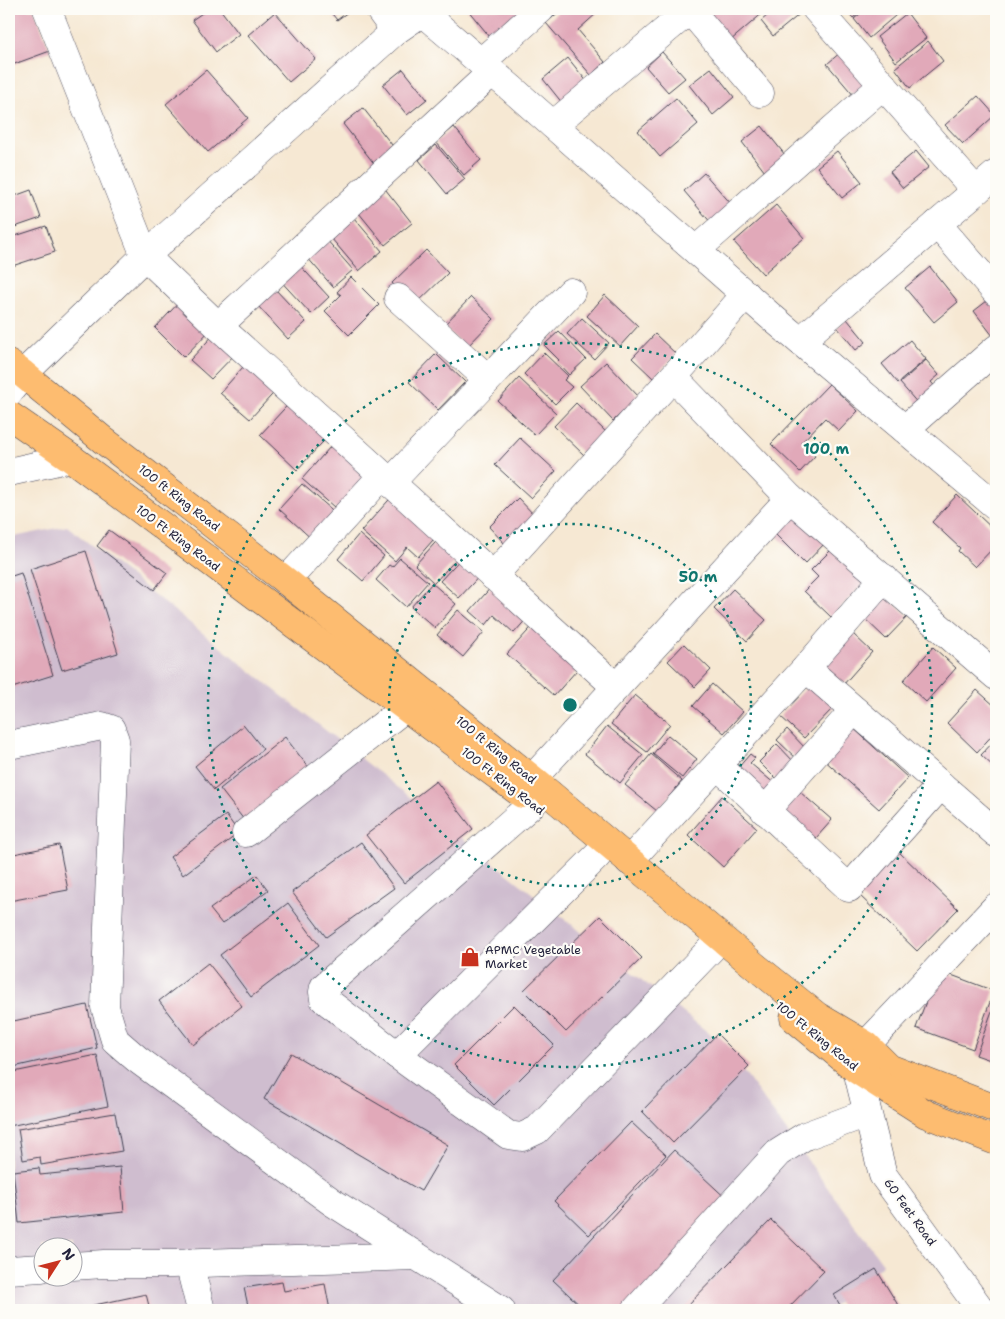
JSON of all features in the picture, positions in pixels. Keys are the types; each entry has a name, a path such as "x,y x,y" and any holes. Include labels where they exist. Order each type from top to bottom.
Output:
{"main road":[{"name":"100 ft Ring Road","path":"14,377 103,440 286,581 528,791 629,860 756,968 817,1016 861,1057 996,1109"},
{"name":"100 Ft Ring Road","path":"9,415 71,458 406,707 528,791 597,856 711,949 861,1057 926,1114 996,1141"}],"street":[{"path":"47,9 145,256 218,326 616,687"},
{"path":"379,9 395,31"},
{"path":"218,326 487,67 542,9"},
{"path":"553,125 690,9 760,93"},
{"path":"800,341 986,182 883,85 816,9"},
{"path":"14,377 145,256 395,31 425,11 800,341 996,506"},
{"path":"696,250 883,85"},
{"path":"937,224 996,292"},
{"path":"286,581 386,479 488,380 571,292"},
{"path":"493,576 746,294"},
{"path":"398,298 488,380"},
{"path":"905,428 996,349"},
{"path":"673,377 790,498 996,676"},
{"path":"9,472 71,458"},
{"path":"711,949 537,1130 522,1137 508,1136 324,999 323,992 324,987 528,791 616,687 790,498"},
{"path":"629,860 806,668 884,578"},
{"path":"806,668 996,833"},
{"path":"246,833 406,707"},
{"path":"766,811 854,710"},
{"path":"9,745 102,726 112,728 116,740 105,1007 116,1040 137,1059 332,1202 501,1310"},
{"path":"716,765 849,888 941,785"},
{"path":"397,1055 597,856"},
{"path":"861,1057 996,909"},
{"name":"60 Feet Road","path":"861,1057 868,1112 883,1174 981,1310"},
{"path":"636,1310 778,1154 805,1136 868,1112"},
{"path":"82,1265 416,1256"},
{"path":"189,1263 201,1310"},
{"path":"9,1270 32,1269"}],"shaded area":[{"path":"67,526 724,1045 883,1264 829,1310 9,1310 9,538"}],"building":[{"path":"9,9 34,9 50,51 9,66"},
{"path":"208,9 220,9 239,34 216,52 192,20"},
{"path":"328,9 352,9 337,20"},
{"path":"467,9 524,9 490,37"},
{"path":"562,9 594,9 597,13 578,30 605,62 591,75 546,23"},
{"path":"707,9 764,9 765,11 730,41"},
{"path":"775,9 797,9 801,13 773,36 761,21"},
{"path":"845,9 864,9 853,18"},
{"path":"866,9 902,10 869,38 854,19"},
{"path":"275,12 316,59 289,82 248,35"},
{"path":"907,13 926,38 896,62 877,37"},
{"path":"928,41 943,61 910,88 895,68"},
{"path":"849,45 876,79 855,97 827,64"},
{"path":"662,52 685,78 668,92 646,67"},
{"path":"568,58 588,83 563,104 543,79"},
{"path":"711,68 734,97 713,115 689,85"},
{"path":"403,69 427,99 407,115 383,85"},
{"path":"206,70 248,118 208,152 166,104"},
{"path":"978,96 995,115 963,144 945,125"},
{"path":"676,98 698,124 660,157 638,131"},
{"path":"363,108 396,150 376,166 343,124"},
{"path":"762,126 789,160 768,176 742,142"},
{"path":"454,127 481,160 464,175 436,142"},
{"path":"436,145 465,179 447,194 419,160"},
{"path":"837,151 862,182 842,198 817,167"},
{"path":"916,151 929,167 903,188 890,172"},
{"path":"704,173 733,206 712,224 684,191"},
{"path":"382,185 412,223 385,245 354,207"},
{"path":"31,190 41,218 9,229 9,198"},
{"path":"776,205 804,238 763,274 734,242"},
{"path":"354,218 382,251 359,271 331,238"},
{"path":"46,226 55,252 9,267 9,238"},
{"path":"326,239 353,270 333,287 306,256"},
{"path":"426,250 448,273 414,306 392,283"},
{"path":"295,260 329,297 311,314 277,277"},
{"path":"930,267 958,302 934,322 905,288"},
{"path":"351,277 379,305 349,335 325,311 341,295 337,292"},
{"path":"275,289 306,322 288,339 258,306"},
{"path":"996,294 996,340 974,311"},
{"path":"605,295 638,326 620,346 587,316"},
{"path":"184,297 214,326 184,357 155,328"},
{"path":"471,297 494,319 466,348 443,326"},
{"path":"582,318 609,343 594,359 567,334"},
{"path":"847,319 866,342 856,350 837,327"},
{"path":"219,329 240,349 211,379 190,360"},
{"path":"559,331 586,359 569,375 557,362 559,360 544,345"},
{"path":"655,334 676,354 653,378 632,358"},
{"path":"910,340 926,359 898,383 882,364"},
{"path":"544,353 568,376 564,380 572,387 555,404 524,374"},
{"path":"436,354 465,382 438,410 409,382"},
{"path":"251,358 281,385 250,419 220,393"},
{"path":"926,360 939,375 931,382 938,390 920,406 900,383"},
{"path":"606,362 639,397 613,421 580,386"},
{"path":"519,378 556,413 535,435 498,401"},
{"path":"829,384 858,411 839,431 825,418 801,443 815,456 800,472 771,444"},
{"path":"295,397 332,432 297,470 260,435"},
{"path":"576,403 607,433 585,456 554,426"},
{"path":"338,438 377,473 342,514 302,479"},
{"path":"520,438 556,471 531,498 495,465"},
{"path":"302,484 338,515 315,542 279,509"},
{"path":"397,491 441,531 418,557 407,547 395,561 361,531"},
{"path":"957,495 996,532 996,545 975,567 958,551 960,548 932,522"},
{"path":"518,498 535,516 506,545 489,527"},
{"path":"795,513 825,543 805,564 775,534"},
{"path":"109,530 167,573 154,590 97,546"},
{"path":"444,533 464,551 434,583 415,565"},
{"path":"359,534 384,556 363,581 338,559"},
{"path":"834,547 867,580 831,617 804,591 818,577 811,570"},
{"path":"86,551 118,653 62,670 30,569"},
{"path":"465,554 484,571 459,598 440,581"},
{"path":"400,558 428,582 406,607 376,580 389,565 392,567"},
{"path":"21,573 53,675 9,689 9,577"},
{"path":"432,583 456,604 435,628 411,607"},
{"path":"493,585 529,616 514,633 494,615 486,625 470,611"},
{"path":"733,589 766,620 747,641 714,609"},
{"path":"883,593 908,616 886,639 862,616"},
{"path":"458,610 484,632 463,657 437,635"},
{"path":"538,620 584,662 554,696 507,654"},
{"path":"852,633 872,652 843,685 822,667"},
{"path":"684,644 711,670 695,687 668,661"},
{"path":"933,647 956,668 926,702 903,681"},
{"path":"811,683 835,706 804,738 780,716"},
{"path":"712,684 743,712 724,733 693,706"},
{"path":"977,690 996,707 996,731 977,752 947,723"},
{"path":"635,695 670,724 647,752 611,724"},
{"path":"244,725 263,749 214,790 195,766"},
{"path":"607,726 643,755 620,783 585,754"},
{"path":"851,726 908,778 879,809 822,758"},
{"path":"787,729 807,750 798,760 777,740"},
{"path":"668,735 697,759 682,778 653,754"},
{"path":"285,737 313,773 248,825 220,789"},
{"path":"996,739 996,769 981,755"},
{"path":"777,744 795,763 777,780 759,762"},
{"path":"651,754 682,781 657,811 625,785"},
{"path":"750,754 755,758 750,763 776,785 761,803 731,776"},
{"path":"436,781 473,829 404,883 366,835"},
{"path":"800,792 832,820 808,847 776,819"},
{"path":"722,796 757,828 723,867 688,835"},
{"path":"226,815 239,833 183,875 170,857"},
{"path":"361,842 394,888 326,937 292,892"},
{"path":"59,845 68,890 9,901 9,855"},
{"path":"898,851 958,909 917,951 857,893"},
{"path":"257,875 268,890 222,924 210,909"},
{"path":"288,903 319,945 251,997 220,955"},
{"path":"600,916 642,958 566,1032 524,990"},
{"path":"208,963 242,1006 193,1045 159,1001"},
{"path":"938,970 994,991 973,1049 916,1028"},
{"path":"996,1000 996,1062 976,1055"},
{"path":"87,1005 97,1048 9,1068 9,1022"},
{"path":"514,1005 554,1045 494,1105 454,1065"},
{"path":"717,1034 749,1066 673,1143 642,1111"},
{"path":"291,1053 448,1145 421,1191 264,1099"},
{"path":"97,1055 108,1106 9,1126 9,1073"},
{"path":"115,1113 122,1151 41,1165 40,1157 23,1160 18,1129"},
{"path":"631,1122 666,1155 589,1235 554,1201"},
{"path":"674,1150 730,1202 630,1310 585,1310 553,1280"},
{"path":"120,1167 124,1212 19,1223 13,1171 39,1168 40,1175"},
{"path":"771,1220 824,1271 786,1310 683,1310"},
{"path":"876,1269 901,1310 843,1310 834,1295"},
{"path":"282,1282 284,1291 325,1284 330,1310 249,1310 244,1288"},
{"path":"146,1294 150,1310 91,1310 90,1306"},
{"path":"17,1306 18,1310 9,1310 9,1307"}],"place":[{"name":"APMC Vegetable Market","path":"470,957"}]}
